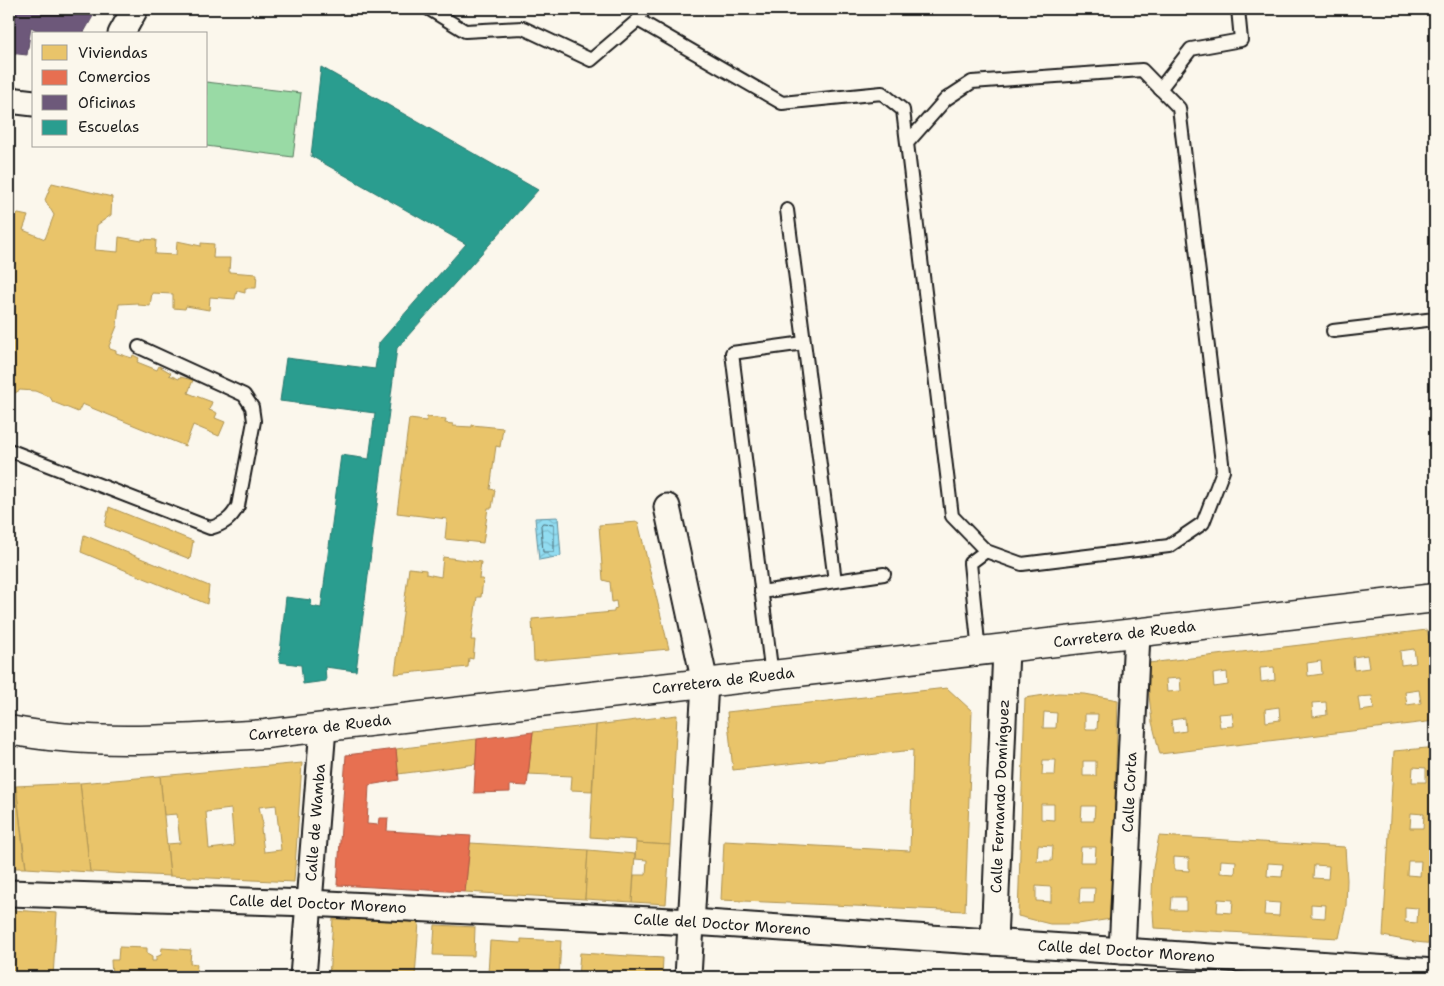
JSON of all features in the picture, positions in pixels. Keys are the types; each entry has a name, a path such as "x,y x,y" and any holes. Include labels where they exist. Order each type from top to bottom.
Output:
{"street":[{"path":"122,32 135,9"},
{"path":"9,100 32,103"},
{"path":"666,507 705,683 688,977"},
{"name":"Carretera de Rueda","path":"9,730 48,736 143,741 323,728 1435,598"},
{"name":"Calle Corta","path":"1122,951 1137,634"},
{"name":"Calle Fernando Domínguez","path":"994,942 1006,649"},
{"name":"Calle de Wamba","path":"303,977 323,728"},
{"name":"Calle del Doctor Moreno","path":"9,893 308,903 692,922 1435,972"}],"lane":[{"path":"429,9 465,31 523,28 592,60 641,14 782,103 882,93 903,110 952,516 986,551 1022,564 1169,546 1203,523 1223,471 1179,108 1142,70 972,82 946,99 908,142"},
{"path":"1160,88 1191,49 1241,40 1238,9"},
{"path":"786,210 835,581"},
{"path":"1333,331 1435,319"},
{"path":"772,676 732,353 804,343"},
{"path":"9,450 210,528 221,524 231,517 238,506 254,421 252,407 244,395 139,347"},
{"path":"980,652 970,563 986,551"},
{"path":"761,592 884,574"}],"green space":[{"path":"208,82 301,93 293,157 208,146"}],"water":[{"path":"558,517 561,556 539,560 535,518"}],"building: Viviendas":[{"path":"52,183 112,197 111,215 97,225 95,250 118,252 119,237 142,241 142,239 156,240 155,254 176,255 177,241 201,246 201,243 214,244 213,258 230,258 229,272 257,274 256,288 245,288 245,293 237,291 235,299 210,297 209,310 186,306 185,309 173,308 173,294 152,293 150,306 138,305 138,303 119,304 117,326 109,346 116,353 132,358 133,355 139,358 137,362 157,370 159,366 171,373 169,375 179,379 180,377 193,380 188,393 212,402 209,410 217,413 215,418 225,422 219,436 193,425 185,446 82,404 78,412 53,402 50,397 35,391 20,390 15,393 9,393 9,212 28,216 23,230 45,239 54,215 45,200"},
{"path":"427,417 446,419 445,423 453,424 453,426 472,427 472,425 503,428 500,447 496,446 490,489 495,490 492,508 488,508 483,543 445,539 447,519 397,513 409,419 426,421"},
{"path":"109,507 193,541 190,559 105,526"},
{"path":"638,522 669,649 534,661 532,619 614,612 614,609 617,608 616,601 612,602 610,582 603,580 599,525"},
{"path":"84,535 209,586 207,604 81,552"},
{"path":"443,557 481,562 479,579 483,579 481,597 477,597 471,640 475,640 473,659 469,658 468,667 395,674 409,568 426,570 426,574 441,577"},
{"path":"1427,630 1435,661 1435,721 1160,754 1152,722 1149,695 1149,663","holes":["1414,649 1416,663 1401,665 1400,651","1367,655 1369,668 1354,670 1353,657","1321,661 1322,674 1308,676 1307,663","1274,667 1275,680 1261,682 1260,668","1227,672 1228,685 1214,687 1213,674","1180,678 1181,691 1167,692 1166,679","1419,690 1421,703 1407,705 1405,692","1372,696 1374,709 1360,711 1358,697","1326,702 1327,715 1313,717 1312,703","1279,707 1280,720 1266,722 1265,709","1232,713 1234,726 1220,727 1218,714","1185,718 1186,731 1173,733 1171,720"]},
{"path":"947,688 972,711 965,911 721,900 724,841 910,851 913,750 733,770 727,712"},
{"path":"1058,693 1085,694 1118,700 1111,919 1078,924 1050,924 1018,916 1025,698","holes":["1044,712 1057,713 1056,728 1043,728","1085,714 1098,714 1097,729 1085,729","1043,760 1056,760 1055,775 1042,775","1083,761 1096,761 1096,776 1083,776","1041,804 1054,804 1054,820 1041,819","1082,806 1095,806 1094,821 1081,821","1038,845 1053,846 1052,861 1037,861","1081,847 1096,847 1095,862 1080,862","1036,886 1051,887 1051,902 1036,901","1080,888 1095,888 1094,903 1079,903"]},
{"path":"677,715 670,845 636,843 636,840 590,837 596,725"},
{"path":"596,725 592,791 571,790 572,776 528,774 533,732"},
{"path":"477,739 476,764 398,774 396,749"},
{"path":"1435,748 1435,944 1383,936 1394,751","holes":["1413,767 1426,768 1426,782 1412,782","1411,813 1424,814 1423,828 1410,828","1408,861 1421,861 1420,876 1407,875","1405,907 1418,908 1417,923 1405,922"]},
{"path":"302,763 294,882 170,876 167,844 180,843 177,814 164,815 160,776","holes":["276,805 281,850 264,852 261,829 263,824 259,807","231,809 234,846 209,849 206,812"]},
{"path":"160,776 170,876 90,872 80,783"},
{"path":"80,783 90,872 26,868 16,786"},
{"path":"16,786 26,868 9,868 9,787"},
{"path":"1159,836 1345,847 1346,906 1339,938 1154,928 1153,868","holes":["1174,857 1189,858 1189,871 1174,870","1221,860 1236,861 1235,874 1220,873","1268,863 1283,864 1282,877 1267,876","1314,865 1329,866 1328,879 1313,878","1172,897 1186,897 1186,910 1171,910","1218,899 1233,900 1232,913 1217,912","1265,902 1280,903 1279,916 1264,915","1311,904 1326,905 1325,918 1311,917"]},
{"path":"470,843 588,850 585,899 465,892"},
{"path":"636,843 670,845 666,904 632,902 634,875 646,875 647,860 635,859"},
{"path":"588,850 635,854 632,902 585,899"},
{"path":"13,910 57,913 53,977 10,977"},
{"path":"333,919 419,922 415,977 329,977"},
{"path":"435,925 475,927 474,956 433,955"},
{"path":"521,939 561,941 559,977 515,977 515,975 488,973 490,941 521,943"},
{"path":"119,947 147,948 147,954 152,957 152,961 156,961 156,957 161,955 162,948 191,950 190,963 197,964 196,977 112,977 111,960 118,960"},
{"path":"580,953 663,958 662,977 578,977"}],"building: Comercios":[{"path":"533,732 527,786 510,785 510,792 474,793 477,739"},
{"path":"396,749 399,780 369,785 367,824 378,825 379,818 388,818 387,831 471,836 465,892 337,885 346,755"}],"building: Oficinas":[{"path":"9,9 97,9 84,32 40,32 31,27 27,55 9,53"}],"building: Escuelas":[{"path":"321,67 538,190 397,348 356,671 325,667 326,681 303,684 301,665 279,662 286,597 311,600 311,606 321,608 341,455 369,459 375,413 280,401 286,358 375,369 379,343 466,244 311,156"}]}
